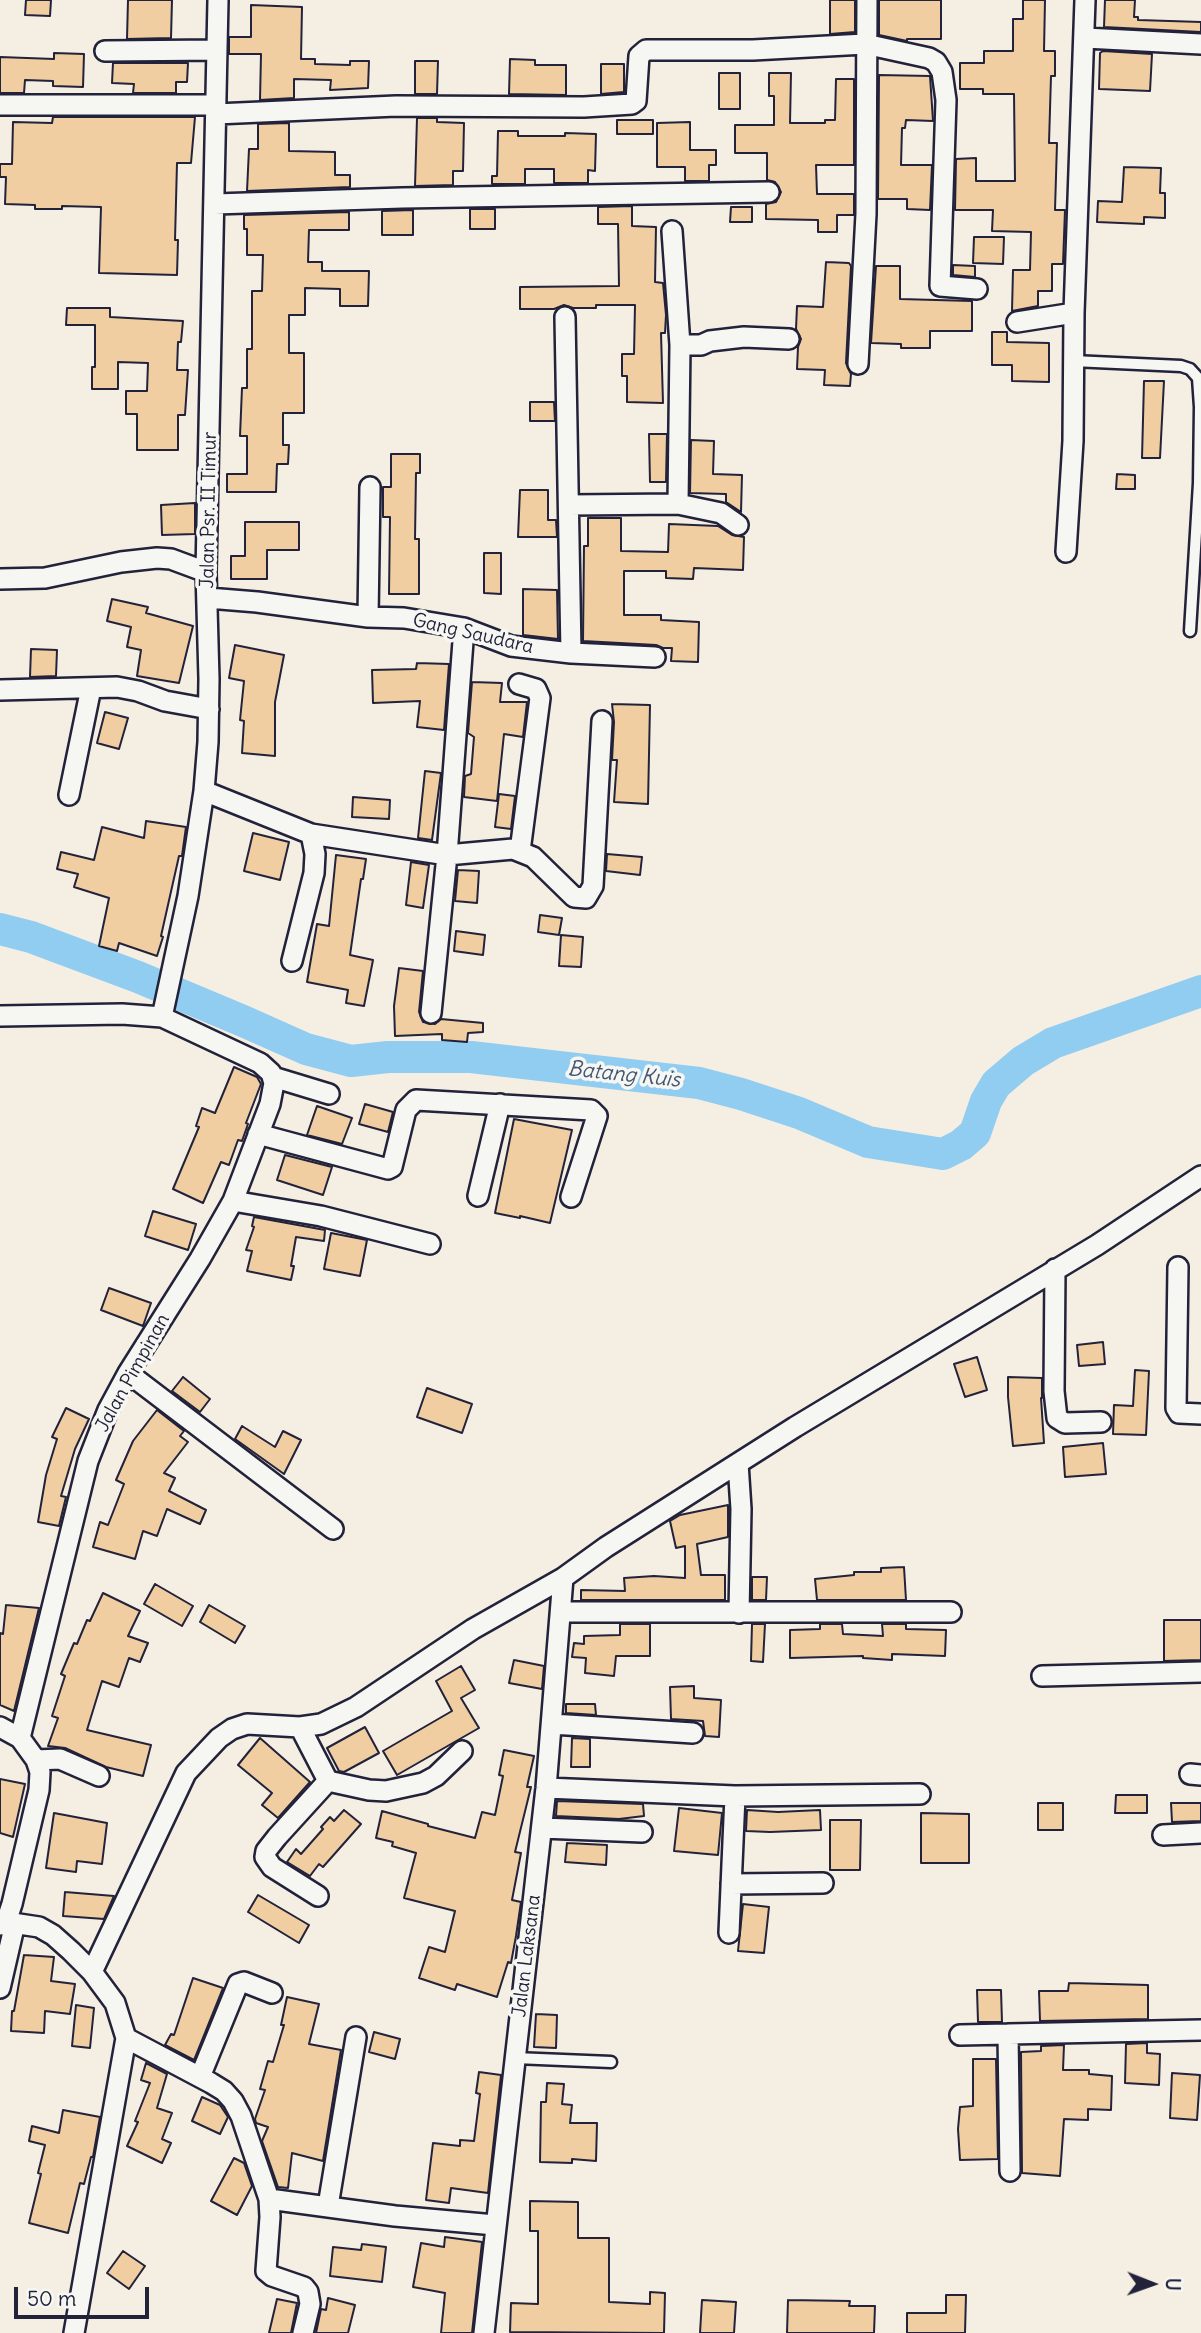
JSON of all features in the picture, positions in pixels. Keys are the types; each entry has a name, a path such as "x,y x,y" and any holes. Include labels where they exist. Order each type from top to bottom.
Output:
{"street":[{"name":"Jalan Psr. II Timur","path":"163,1013 188,896 204,790 209,709 206,572 218,0"},
{"path":"858,364 866,214 867,0"},
{"path":"1066,552 1073,440 1074,313 1086,38 1085,0"},
{"path":"1086,38 1201,44"},
{"path":"0,105 216,110 396,106 584,107 632,104 636,101 639,56 646,50 753,50 866,44 929,58 936,62 942,72 946,100 940,286 976,289"},
{"path":"105,51 217,50"},
{"path":"215,204 769,192"},
{"path":"671,231 680,345 678,504"},
{"path":"1017,322 1074,313"},
{"path":"565,317 571,653"},
{"path":"680,345 701,345 726,338 744,337 789,340"},
{"path":"368,617 370,487"},
{"path":"569,505 678,504 722,513 738,525"},
{"path":"0,579 45,578 121,562 157,558 171,559 206,572"},
{"name":"Gang Saudara","path":"208,597 368,617 404,618 464,628 512,646 571,653 655,657"},
{"path":"431,1013 447,855 464,628"},
{"path":"519,684 536,690 540,698 520,850"},
{"path":"69,795 91,688"},
{"path":"0,690 128,688 165,701 209,709"},
{"path":"204,790 311,834 447,855 520,850 533,857 574,897 586,898 593,886 602,721"},
{"path":"292,961 314,873 315,854 311,834"},
{"path":"0,1016 163,1013 260,1063 273,1077 329,1094"},
{"name":"Jalan Pimpinan","path":"20,1738 88,1461 108,1410 128,1373 200,1259 233,1200 273,1090 273,1077"},
{"path":"258,1134 388,1169 392,1167 406,1110 414,1100 434,1099 591,1110 597,1116 571,1197"},
{"path":"478,1196 500,1104"},
{"path":"92,1972 186,1773 203,1753 232,1729 247,1724 300,1727 321,1724 356,1707 473,1629 562,1577 738,1463 1097,1245 1201,1176"},
{"path":"233,1200 321,1216 430,1244"},
{"path":"1178,1267 1176,1408 1179,1413 1201,1414"},
{"path":"1055,1269 1054,1391 1057,1418 1065,1423 1101,1422"},
{"path":"128,1373 333,1529"},
{"path":"738,1463 741,1509 739,1613"},
{"name":"Jalan Laksana","path":"484,2333 542,1828 562,1577"},
{"path":"561,1612 951,1612"},
{"path":"1042,1676 1201,1672"},
{"path":"552,1724 693,1733"},
{"path":"0,1727 20,1738 36,1760 40,1772 39,1790 7,1923 0,1988"},
{"path":"300,1727 328,1782"},
{"path":"328,1782 386,1791 413,1787 436,1776 462,1751"},
{"path":"36,1760 60,1759 99,1776"},
{"path":"318,1896 272,1867 265,1857 266,1851 277,1837 328,1782"},
{"path":"546,1788 735,1796 920,1794"},
{"path":"729,1933 735,1796"},
{"path":"542,1828 642,1832"},
{"path":"1163,1835 1201,1833"},
{"path":"731,1884 823,1883"},
{"path":"7,1923 39,1927 53,1935 92,1972 115,2003 126,2038 74,2333"},
{"path":"200,2077 238,1984 244,1982 272,1993"},
{"path":"960,2035 1201,2030"},
{"path":"1008,2034 1010,2171"},
{"path":"328,2206 356,2037"},
{"path":"126,2038 224,2091 237,2108 269,2199 267,2271 272,2276 306,2289 310,2304 303,2333"},
{"path":"269,2199 395,2216 495,2225"}],"lane":[{"path":"1073,361 1181,366 1198,373 1200,483 1190,631"},
{"path":"514,2058 611,2062"}],"building":[{"path":"26,0 51,0 50,16 25,15"},
{"path":"128,0 172,0 171,38 127,39"},
{"path":"830,0 855,0 855,32 830,34"},
{"path":"879,0 941,0 941,39 907,41 879,35"},
{"path":"1023,0 1045,0 1044,51 1055,51 1055,76 1051,76 1049,143 1057,143 1055,210 1065,210 1063,264 1052,264 1052,291 1038,291 1038,306 1012,311 1013,270 1030,270 1031,232 992,231 993,210 955,210 956,159 976,158 976,181 1015,181 1014,94 983,94 983,89 960,89 960,63 984,63 984,51 1013,51 1013,19 1023,19"},
{"path":"1105,0 1135,0 1134,17 1138,17 1138,20 1201,22 1201,32 1104,27"},
{"path":"251,5 302,7 301,59 315,59 315,64 350,65 350,61 369,61 368,88 330,90 331,80 294,79 294,98 260,100 261,54 229,54 229,37 251,37"},
{"path":"54,53 84,54 83,87 53,86 53,81 25,80 24,93 0,93 0,57 54,59"},
{"path":"1100,53 1152,54 1150,91 1099,89"},
{"path":"510,59 535,60 535,65 566,65 566,95 509,94"},
{"path":"415,61 438,61 437,94 415,94"},
{"path":"113,63 188,63 187,82 176,82 176,93 133,93 134,84 112,83"},
{"path":"601,64 624,64 624,92 601,94"},
{"path":"719,73 740,73 740,109 719,109"},
{"path":"769,73 791,73 790,123 825,123 825,120 835,120 836,79 854,79 854,165 816,165 817,194 854,194 854,215 837,215 837,232 818,232 818,220 766,219 766,204 776,202 781,192 775,182 767,180 767,153 735,153 735,125 774,125 774,96 769,96"},
{"path":"879,75 930,76 933,121 906,120 905,128 902,128 901,165 932,165 930,210 907,209 907,199 878,199"},
{"path":"53,117 195,117 191,163 177,163 177,275 99,273 101,207 62,206 62,209 35,209 35,205 5,204 6,177 0,177 0,164 12,164 13,122 52,123"},
{"path":"417,118 437,118 437,122 464,123 463,171 453,171 453,185 415,186"},
{"path":"617,120 653,120 653,134 617,134"},
{"path":"690,122 690,150 716,150 716,165 709,165 709,181 685,181 685,167 657,167 657,123"},
{"path":"289,123 289,151 335,152 335,175 350,175 350,187 247,191 249,149 258,149 258,124"},
{"path":"498,131 518,131 518,136 596,134 595,171 588,170 588,183 554,183 554,169 525,169 525,184 492,184 492,176 497,176"},
{"path":"1124,167 1161,168 1160,193 1165,193 1165,218 1144,217 1144,224 1097,222 1098,201 1122,202"},
{"path":"632,206 632,226 656,227 655,282 663,283 666,315 665,333 661,333 663,403 627,402 627,376 622,376 622,354 634,354 635,305 573,308 564,305 554,309 520,309 520,287 619,286 618,224 598,224 598,207"},
{"path":"731,207 752,207 752,222 730,222"},
{"path":"470,209 495,209 495,229 470,229"},
{"path":"413,210 413,235 382,235 382,211"},
{"path":"349,212 349,230 309,230 308,262 322,262 322,271 369,271 368,306 340,306 340,289 305,288 305,315 289,315 289,353 304,353 304,413 283,413 283,445 289,445 288,464 277,464 276,492 227,492 227,474 247,474 247,436 240,436 242,388 247,388 247,349 252,349 252,291 262,291 263,255 247,255 244,215"},
{"path":"974,237 1004,237 1003,264 973,263"},
{"path":"826,262 849,263 851,266 846,363 851,374 850,386 824,385 825,370 797,369 801,339 796,329 797,306 823,307"},
{"path":"953,265 975,266 975,277 953,275"},
{"path":"876,266 900,266 900,299 972,301 972,331 930,331 930,348 901,348 901,344 871,343"},
{"path":"67,308 110,308 110,317 183,321 181,342 178,342 177,370 188,370 185,415 178,415 178,450 137,450 137,414 126,414 126,391 147,391 148,363 118,362 118,389 92,389 95,325 66,325"},
{"path":"992,332 1007,332 1007,342 1049,343 1049,382 1012,381 1012,365 992,365"},
{"path":"1144,381 1164,381 1160,458 1142,458"},
{"path":"530,402 554,402 555,421 530,421"},
{"path":"649,434 667,434 666,482 650,482"},
{"path":"691,440 714,441 713,474 742,475 741,512 726,502 726,494 690,493"},
{"path":"391,454 420,454 420,473 416,473 415,539 419,539 419,594 389,594 390,517 383,517 383,487 391,487"},
{"path":"1117,474 1135,475 1135,489 1116,489"},
{"path":"520,490 548,490 548,520 556,520 557,537 518,537"},
{"path":"195,503 195,534 162,535 161,505"},
{"path":"588,518 621,518 621,551 668,552 669,524 718,526 732,535 744,537 743,570 694,568 693,579 666,578 666,571 624,571 624,615 661,615 661,620 699,622 698,662 671,661 672,648 656,645 583,641 584,546 588,546"},
{"path":"245,522 299,522 299,550 267,550 267,579 231,579 231,556 245,556"},
{"path":"484,553 501,553 501,594 484,593"},
{"path":"523,589 557,590 558,639 523,635"},
{"path":"112,599 148,607 146,613 193,626 179,683 137,676 141,650 127,647 131,627 107,621"},
{"path":"235,645 284,655 275,702 275,756 242,753 244,721 240,720 244,681 229,678"},
{"path":"31,649 57,650 56,676 30,677"},
{"path":"417,663 449,664 444,730 417,727 420,701 373,703 372,670 416,669"},
{"path":"472,682 502,683 500,702 527,702 523,737 504,734 497,801 464,797 465,776 471,774 474,737 468,733"},
{"path":"612,704 650,705 648,804 614,802 617,760 612,760"},
{"path":"105,712 128,718 119,749 97,743"},
{"path":"425,771 441,773 432,840 418,838"},
{"path":"499,794 515,796 511,829 495,827"},
{"path":"353,797 390,800 389,819 352,817"},
{"path":"146,821 186,827 182,856 179,856 157,956 119,943 117,951 99,946 109,898 74,887 78,874 57,869 61,852 94,860 102,827 144,838"},
{"path":"253,833 289,842 280,880 244,871"},
{"path":"607,854 642,857 640,875 606,871"},
{"path":"336,855 366,859 350,955 373,960 364,1006 346,1003 348,990 307,982 317,924 329,926"},
{"path":"411,862 429,865 423,908 406,905"},
{"path":"458,870 479,871 477,903 455,901"},
{"path":"540,915 562,918 559,935 538,932"},
{"path":"456,931 485,935 483,955 454,951"},
{"path":"561,935 583,937 581,967 559,966"},
{"path":"399,968 423,971 419,1012 423,1022 435,1024 441,1019 483,1023 483,1032 468,1033 467,1042 442,1040 442,1034 395,1036 394,1006"},
{"path":"234,1067 257,1077 261,1084 242,1141 238,1140 229,1165 221,1162 203,1203 173,1189 199,1127 196,1126 202,1108 215,1113"},
{"path":"365,1104 393,1112 388,1132 359,1124"},
{"path":"317,1106 352,1118 342,1144 307,1135"},
{"path":"514,1119 572,1130 550,1223 495,1213"},
{"path":"285,1155 332,1167 323,1195 277,1180"},
{"path":"153,1211 196,1224 188,1250 145,1236"},
{"path":"254,1217 325,1230 324,1241 296,1237 291,1280 247,1271 252,1251 246,1250 254,1227"},
{"path":"331,1233 367,1240 360,1276 324,1269"},
{"path":"109,1288 151,1303 143,1326 101,1310"},
{"path":"1103,1342 1105,1364 1079,1366 1077,1345"},
{"path":"977,1357 987,1390 965,1397 954,1364"},
{"path":"1135,1370 1149,1371 1146,1435 1113,1434 1114,1405 1133,1406"},
{"path":"183,1377 210,1399 200,1412 172,1391"},
{"path":"1008,1377 1042,1378 1044,1443 1013,1446"},
{"path":"427,1388 472,1404 462,1433 417,1417"},
{"path":"66,1408 89,1419 75,1449 61,1496 66,1497 59,1526 38,1522 46,1475 57,1439 52,1437"},
{"path":"157,1410 184,1431 180,1436 188,1442 164,1473 175,1478 169,1491 206,1510 200,1524 167,1509 157,1536 143,1531 135,1559 93,1547 100,1522 108,1525 124,1484 116,1480 133,1441"},
{"path":"242,1426 275,1447 283,1431 301,1440 284,1474 235,1439"},
{"path":"1103,1443 1106,1474 1065,1477 1063,1447"},
{"path":"728,1505 728,1537 697,1544 701,1575 725,1575 725,1600 581,1600 581,1590 625,1591 624,1578 685,1578 685,1546 676,1548 670,1521 680,1515"},
{"path":"904,1567 906,1600 817,1600 815,1579"},
{"path":"752,1577 767,1577 766,1600 752,1600"},
{"path":"155,1584 193,1606 182,1626 144,1604"},
{"path":"103,1593 140,1611 128,1636 148,1643 140,1662 129,1658 119,1687 102,1681 87,1730 151,1745 143,1776 106,1767 65,1748 48,1746 58,1718 52,1716 65,1676 61,1674 74,1643 77,1644"},
{"path":"6,1605 39,1608 14,1711 0,1705 0,1633 3,1634"},
{"path":"209,1605 245,1626 235,1643 200,1622"},
{"path":"1164,1620 1201,1620 1201,1660 1164,1661"},
{"path":"620,1624 650,1624 650,1656 616,1656 614,1676 585,1673 586,1658 572,1657 574,1643 584,1644 584,1636 620,1635"},
{"path":"752,1624 765,1624 763,1662 751,1661"},
{"path":"820,1624 842,1624 843,1634 883,1636 882,1624 906,1624 906,1629 946,1630 945,1656 892,1654 892,1660 863,1656 790,1658 790,1630 820,1629"},
{"path":"514,1660 544,1666 542,1689 509,1683"},
{"path":"461,1666 475,1690 461,1698 479,1728 397,1775 383,1751 452,1711 436,1681"},
{"path":"694,1686 694,1698 721,1700 719,1737 705,1736 703,1721 671,1719 670,1687"},
{"path":"566,1704 595,1704 596,1715 566,1713"},
{"path":"365,1727 379,1753 344,1772 339,1771 327,1748"},
{"path":"260,1738 310,1782 278,1818 262,1805 272,1793 238,1765"},
{"path":"572,1738 590,1739 590,1767 571,1767"},
{"path":"504,1750 534,1756 527,1787 531,1787 515,1852 521,1853 512,1900 521,1902 516,1936 511,1963 508,1962 497,1997 457,1984 455,1990 419,1978 429,1947 445,1952 455,1911 404,1898 416,1853 392,1846 393,1842 376,1838 382,1811 475,1838 482,1812 495,1815 503,1776 499,1775"},
{"path":"0,1779 25,1784 13,1837 0,1833"},
{"path":"1116,1795 1147,1795 1147,1813 1115,1813"},
{"path":"557,1801 643,1804 644,1816 619,1819 556,1816"},
{"path":"1038,1803 1063,1803 1063,1830 1038,1830"},
{"path":"1171,1803 1201,1803 1201,1821 1172,1822"},
{"path":"679,1808 722,1813 718,1855 674,1851"},
{"path":"344,1810 361,1824 323,1867 319,1864 310,1876 287,1862 296,1849 301,1854 330,1817 334,1821"},
{"path":"747,1810 820,1810 821,1830 746,1831"},
{"path":"54,1813 107,1823 102,1864 77,1861 76,1872 46,1868"},
{"path":"921,1813 969,1814 969,1863 921,1863"},
{"path":"830,1820 861,1820 860,1870 830,1870"},
{"path":"567,1843 607,1845 606,1865 565,1862"},
{"path":"65,1892 114,1896 104,1919 63,1916"},
{"path":"258,1895 309,1925 299,1943 248,1912"},
{"path":"743,1904 769,1907 764,1953 738,1951"},
{"path":"24,1955 54,1957 51,1981 75,1984 70,2014 45,2011 44,2033 11,2031 12,2011"},
{"path":"193,1978 223,1988 194,2060 165,2045 171,2034 174,2035"},
{"path":"1069,1983 1148,1985 1148,2019 1040,2021 1039,1991 1068,1991"},
{"path":"977,1990 1001,1990 1002,2022 978,2022"},
{"path":"287,1997 319,2004 309,2044 341,2050 323,2161 292,2153 288,2188 278,2187 262,2141 268,2127 256,2123 255,2119 265,2090 260,2089 268,2061 273,2062 284,2025 281,2025"},
{"path":"76,2005 94,2008 90,2048 72,2046"},
{"path":"536,2014 557,2015 556,2048 534,2047"},
{"path":"374,2032 400,2039 395,2059 369,2052"},
{"path":"1147,2043 1147,2053 1160,2054 1159,2085 1125,2083 1126,2044"},
{"path":"1064,2045 1063,2070 1089,2070 1089,2074 1112,2076 1111,2110 1088,2109 1088,2120 1064,2119 1060,2176 1022,2173 1021,2052 1041,2051 1041,2046"},
{"path":"973,2059 996,2059 998,2159 960,2160 960,2107 973,2106"},
{"path":"146,2063 167,2074 157,2108 172,2113 162,2139 171,2143 162,2163 127,2146 138,2122 135,2121 150,2083 141,2080"},
{"path":"479,2072 501,2075 488,2193 451,2188 449,2203 426,2200 433,2143 460,2146 460,2140 474,2141 480,2094 476,2093"},
{"path":"1172,2073 1200,2075 1197,2120 1170,2118"},
{"path":"547,2083 564,2084 562,2104 572,2105 570,2123 597,2123 596,2161 572,2159 572,2163 540,2162 541,2102 546,2102"},
{"path":"202,2097 220,2105 228,2117 220,2134 192,2121"},
{"path":"63,2110 100,2117 93,2157 84,2184 80,2183 68,2233 29,2223 45,2145 29,2141 32,2126 59,2133"},
{"path":"234,2158 244,2163 252,2186 237,2215 211,2201"},
{"path":"530,2201 578,2202 578,2238 609,2238 609,2302 650,2304 650,2292 665,2293 664,2333 510,2332 511,2303 538,2304 538,2231 530,2231"},
{"path":"445,2237 482,2242 472,2333 441,2333 445,2293 413,2287 421,2243 444,2247"},
{"path":"362,2244 386,2247 382,2282 330,2276 333,2247 361,2250"},
{"path":"123,2251 145,2266 129,2289 107,2273"},
{"path":"946,2295 966,2295 965,2333 907,2333 907,2313 946,2313"},
{"path":"328,2298 355,2305 348,2333 316,2333 321,2309 326,2310"},
{"path":"277,2299 297,2303 291,2333 269,2333"},
{"path":"702,2300 736,2302 734,2333 700,2333"},
{"path":"788,2300 850,2301 849,2306 875,2306 874,2333 787,2333"}],"waterway":[{"name":"Batang Kuis","path":"0,929 31,937 138,977 306,1049 351,1061 388,1057 471,1057 699,1083 799,1113 868,1142 943,1154 961,1145 975,1133 986,1101 996,1084 1023,1061 1053,1043 1201,991"}]}
